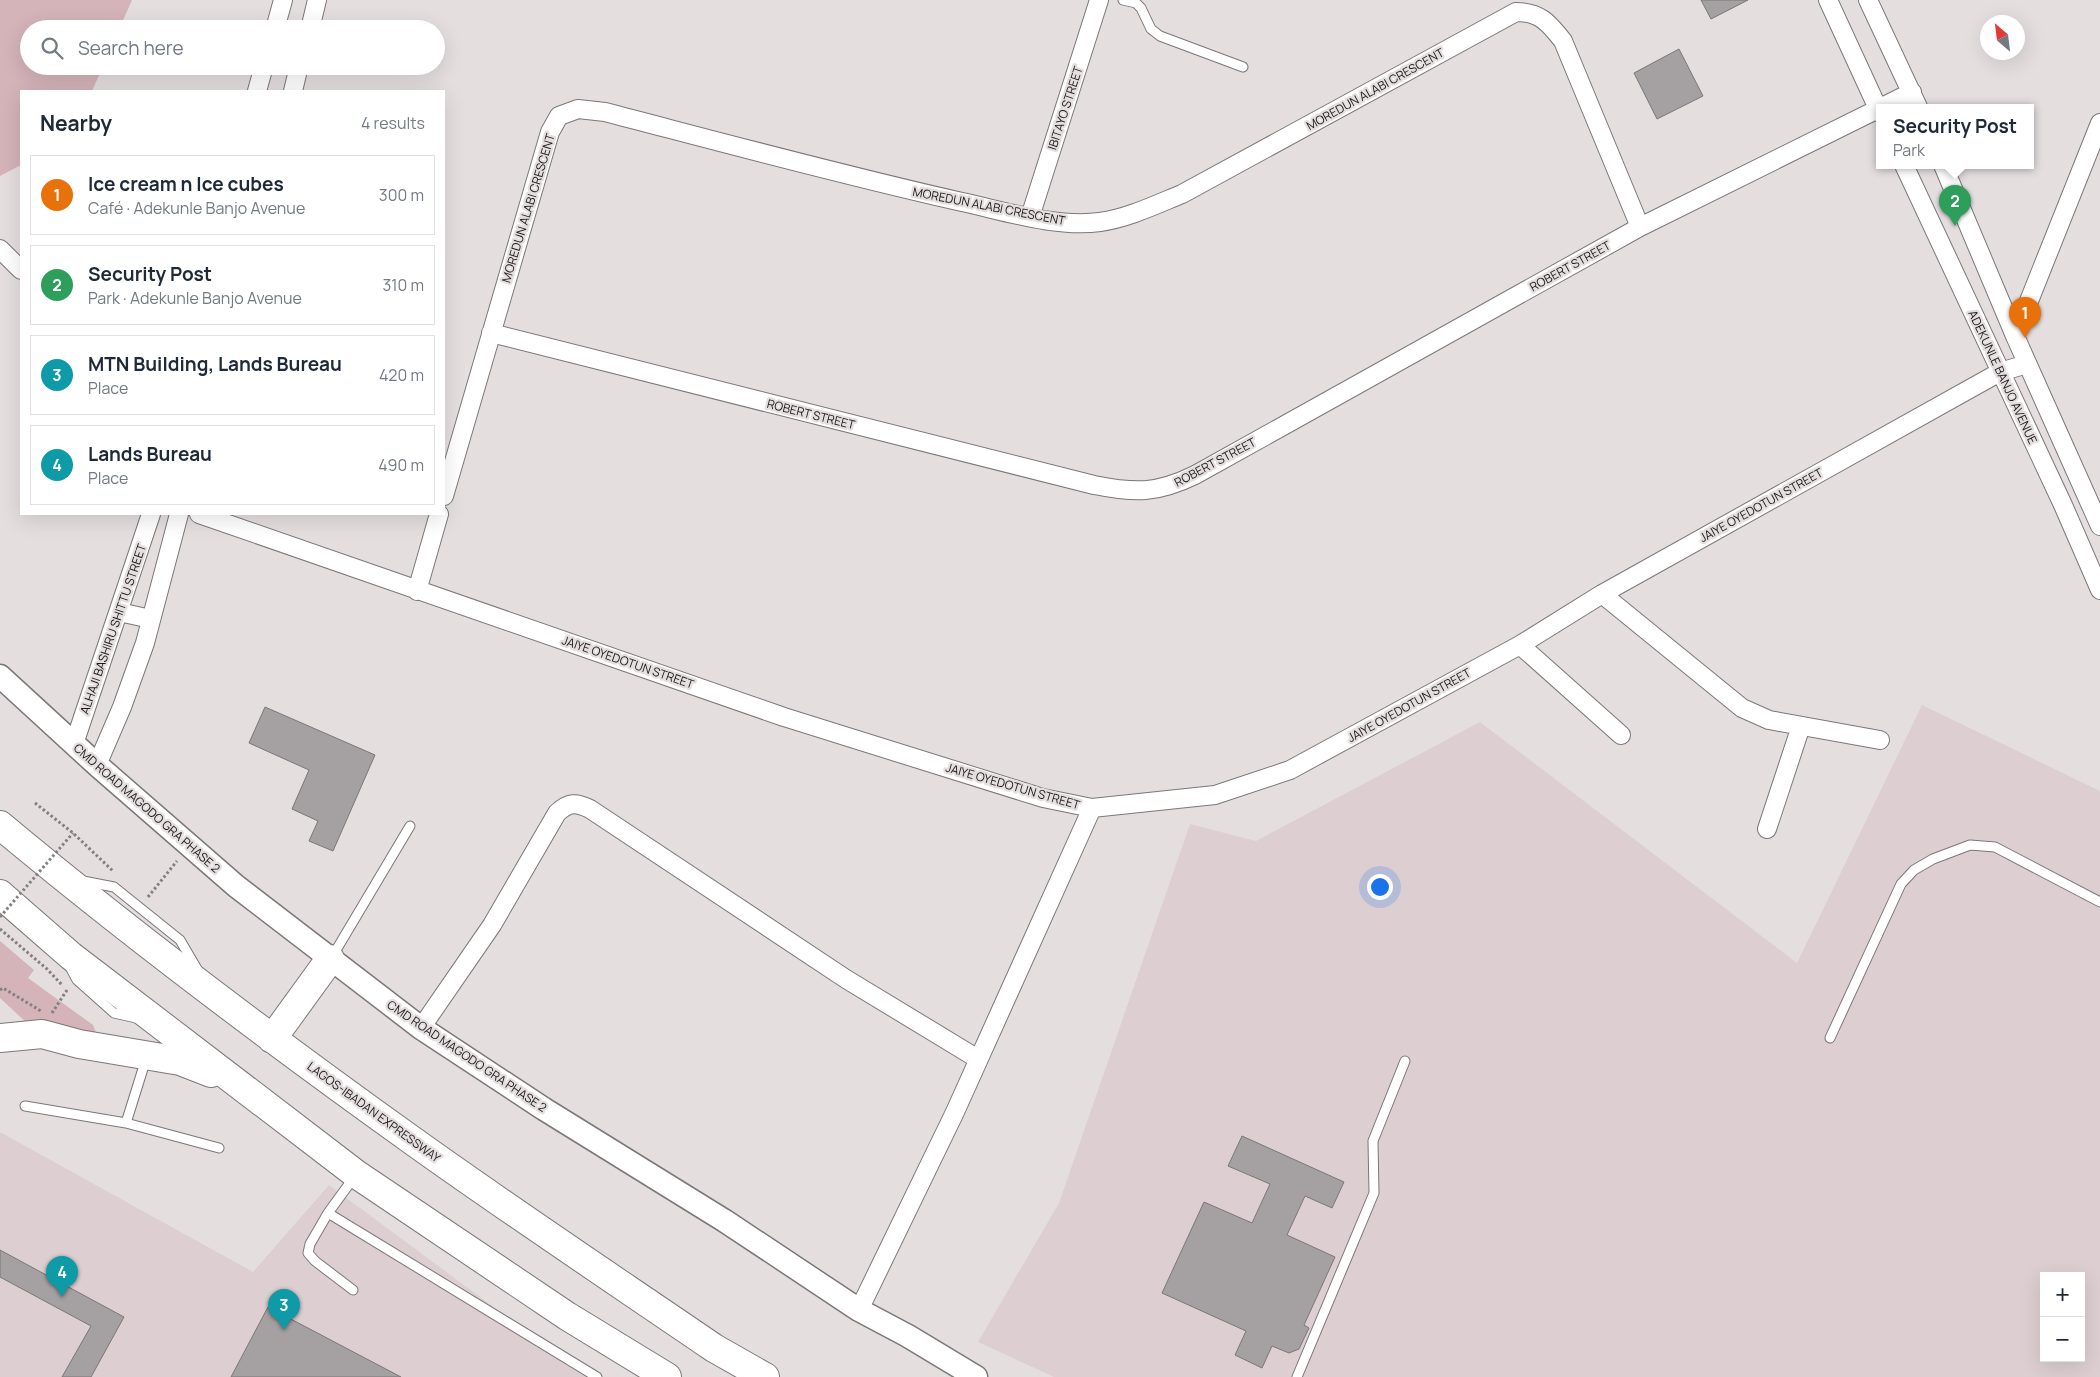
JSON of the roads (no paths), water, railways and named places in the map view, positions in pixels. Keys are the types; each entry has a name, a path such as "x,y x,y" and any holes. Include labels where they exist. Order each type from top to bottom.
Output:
{"highway":[{"name":"LAGOS-IBADAN EXPRESSWAY","path":"0,825 63,878 210,993 414,1142 714,1348 765,1377"},
{"path":"0,894 58,945 356,1174 567,1316 667,1377"},
{"path":"272,1038 330,959"},
{"path":"0,1038 42,1034 79,1044 180,1061 244,1087"}],"street":[{"path":"277,20 282,0"},
{"path":"312,20 317,0"},
{"name":"IBITAYO STREET","path":"1030,217 1099,0"},
{"path":"1828,0 1877,104"},
{"path":"1868,0 1915,99"},
{"name":"MOREDUN ALABI CRESCENT","path":"445,492 550,132 559,116 578,109 605,112 900,188 1030,217 1068,223 1100,222 1136,213 1182,194 1516,12 1531,12 1550,24 1563,41 1640,227"},
{"path":"257,90 261,75"},
{"path":"293,90 297,75"},
{"name":"ROBERT STREET","path":"1899,104 1915,99"},
{"name":"ROBERT STREET","path":"490,333 1094,485 1120,490 1158,489 1195,475 1640,227 1876,112"},
{"path":"2015,336 2100,123"},
{"name":"ADEKUNLE BANJO AVENUE","path":"1906,169 2063,505 2100,590"},
{"path":"1945,169 2027,364 2100,526"},
{"path":"0,249 20,269"},
{"name":"JAIYE OYEDOTUN STREET","path":"202,515 784,717 1043,798 1092,808 1215,795 1290,770 1520,644 1602,594 2000,372 2027,364"},
{"name":"ALHAJI BASHIRU SHITTU STREET","path":"74,744 151,515"},
{"path":"97,765 122,707 144,643 179,515"},
{"path":"417,590 439,515"},
{"path":"1602,594 1742,708 1769,720 1880,740"},
{"path":"119,612 151,620"},
{"path":"1520,644 1621,735"},
{"name":"CMD ROAD MAGODO GRA PHASE 2","path":"0,676 97,765 236,886 421,1028 544,1109 725,1221 859,1310 908,1336 976,1377"},
{"path":"1767,828 1801,726"},
{"path":"421,1028 492,925 558,813 564,806 573,803 590,809 846,979 978,1059"},
{"path":"859,1310 955,1112 1092,808"}],"lane":[{"path":"1123,0 1136,3 1141,8 1151,29 1160,36 1243,67"},
{"path":"330,959 410,826"},
{"path":"1830,1038 1901,884 1914,870 1933,860 1970,845 1995,848 2100,902"},
{"path":"126,1122 147,1056"},
{"path":"1298,1377 1374,1193 1373,1141 1405,1061"},
{"path":"26,1106 126,1122 219,1148"},
{"path":"353,1290 315,1261 308,1253 310,1244 328,1213 356,1174"},
{"path":"328,1213 597,1377"}],"place":[{"name":"Security Post","path":"1955,226"},
{"name":"Ice cream n Ice cubes","path":"2025,338"},
{"name":"Lands Bureau","path":"62,1297"},
{"name":"MTN Building, Lands Bureau","path":"284,1330"}]}
